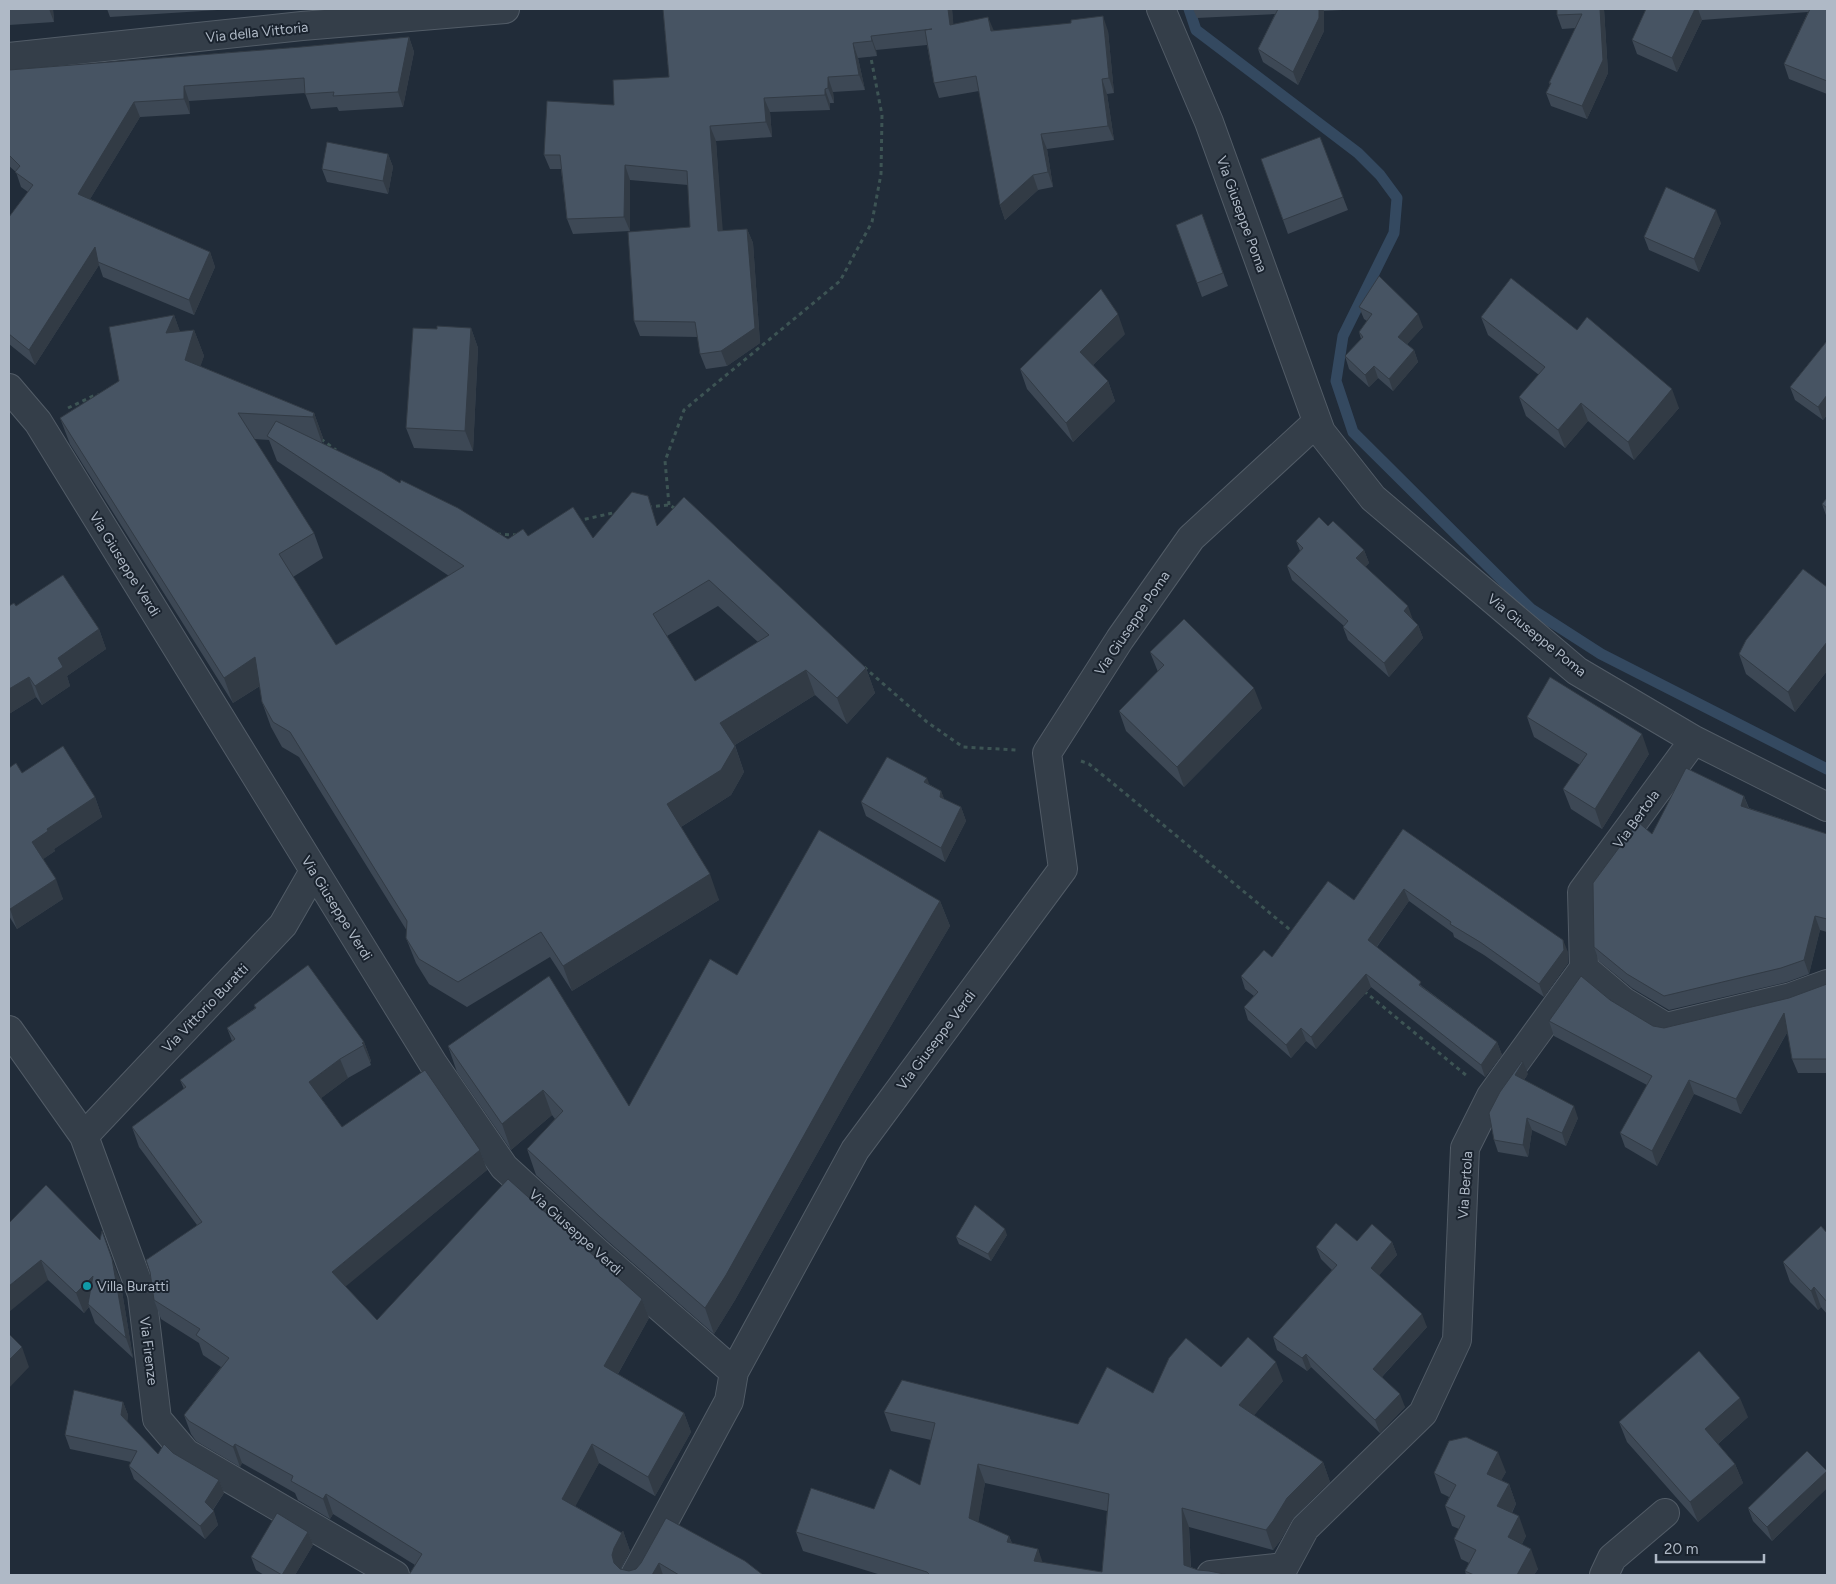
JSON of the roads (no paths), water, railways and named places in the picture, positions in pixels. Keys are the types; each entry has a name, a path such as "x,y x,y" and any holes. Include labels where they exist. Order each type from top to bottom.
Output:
{"street":[{"name":"Via della Vittoria","path":"9,57 302,26 505,9"},
{"name":"Via Giuseppe Poma","path":"1160,9 1209,122 1321,432 1373,498 1577,671 1694,740 1827,807"},
{"name":"Via Giuseppe Verdi","path":"9,388 38,422 434,1065 504,1167 599,1254 734,1372"},
{"name":"Via Giuseppe Poma","path":"1047,753 1120,639 1191,538 1317,422"},
{"name":"Via Bertola","path":"1212,1575 1290,1571 1305,1528 1423,1413 1456,1340 1465,1148 1490,1096 1584,968 1582,892 1694,740"},
{"name":"Via Giuseppe Verdi","path":"636,1575 729,1401 734,1372 854,1150 1063,869 1047,753"},
{"name":"Via Vittorio Buratti","path":"84,1136 283,926 314,871"},
{"path":"1584,968 1623,1001 1666,1026 1792,997 1827,984"},
{"name":"Via Firenze","path":"9,1030 84,1136 142,1294 157,1419 186,1453 395,1575"},
{"path":"1604,1575 1612,1558 1665,1513"}],"waterway":[{"path":"1189,9 1196,30 1358,153 1380,175 1397,198 1394,233 1343,336 1336,381 1353,432 1531,609 1601,654 1827,769"}],"place":[{"name":"Villa Buratti","path":"87,1286"}]}
